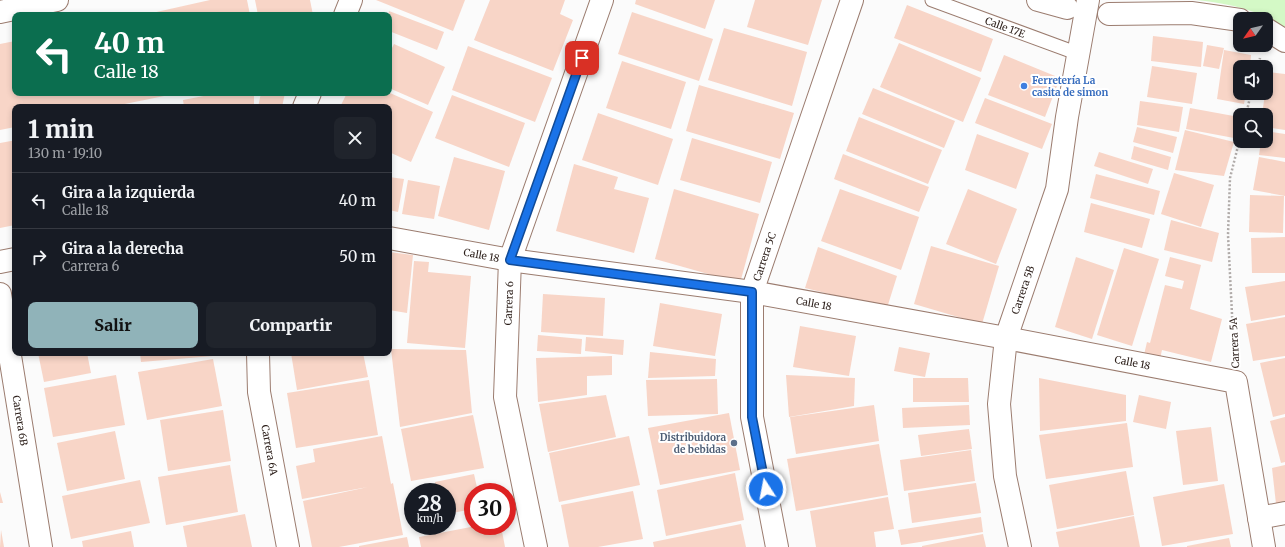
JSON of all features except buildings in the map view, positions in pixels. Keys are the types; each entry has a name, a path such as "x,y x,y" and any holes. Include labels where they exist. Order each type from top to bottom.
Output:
{"street":[{"path":"0,12 57,0"},
{"path":"346,12 351,0"},
{"name":"Carrera 6","path":"536,547 505,397 510,260 602,0"},
{"name":"Carrera 5C","path":"777,547 752,417 752,292 852,0"},
{"path":"1038,0 1067,8"},
{"name":"Carrera 5B","path":"1020,547 1005,476 999,404 1006,338 1058,189 1067,117 1088,0"},
{"path":"1109,14 1190,13 1233,19"},
{"name":"Calle 18","path":"392,239 510,260 752,292 1006,338 1236,382"},
{"path":"0,262 12,260"},
{"name":"Carrera 6B","path":"0,294 40,547"},
{"name":"Carrera 6A","path":"258,356 259,392 288,547"},
{"name":"Carrera 5A","path":"1236,382 1264,547"},
{"path":"1259,518 1285,513"}],"lane":[{"name":"Calle 17E","path":"932,0 1080,45"}],"path":[{"name":"Carrera 5A","path":"1236,382 1228,235 1230,178 1238,148"}],"green space":[{"path":"1196,0 1285,0 1285,28 1273,20 1273,12 1254,12 1219,3"}],"place":[{"name":"Ferretería La casita de simon","path":"1024,86"},
{"name":"Distribuidora de bebidas","path":"734,443"}],"route":[{"path":"582,58 510,260 752,292 752,417 766,489"}]}
